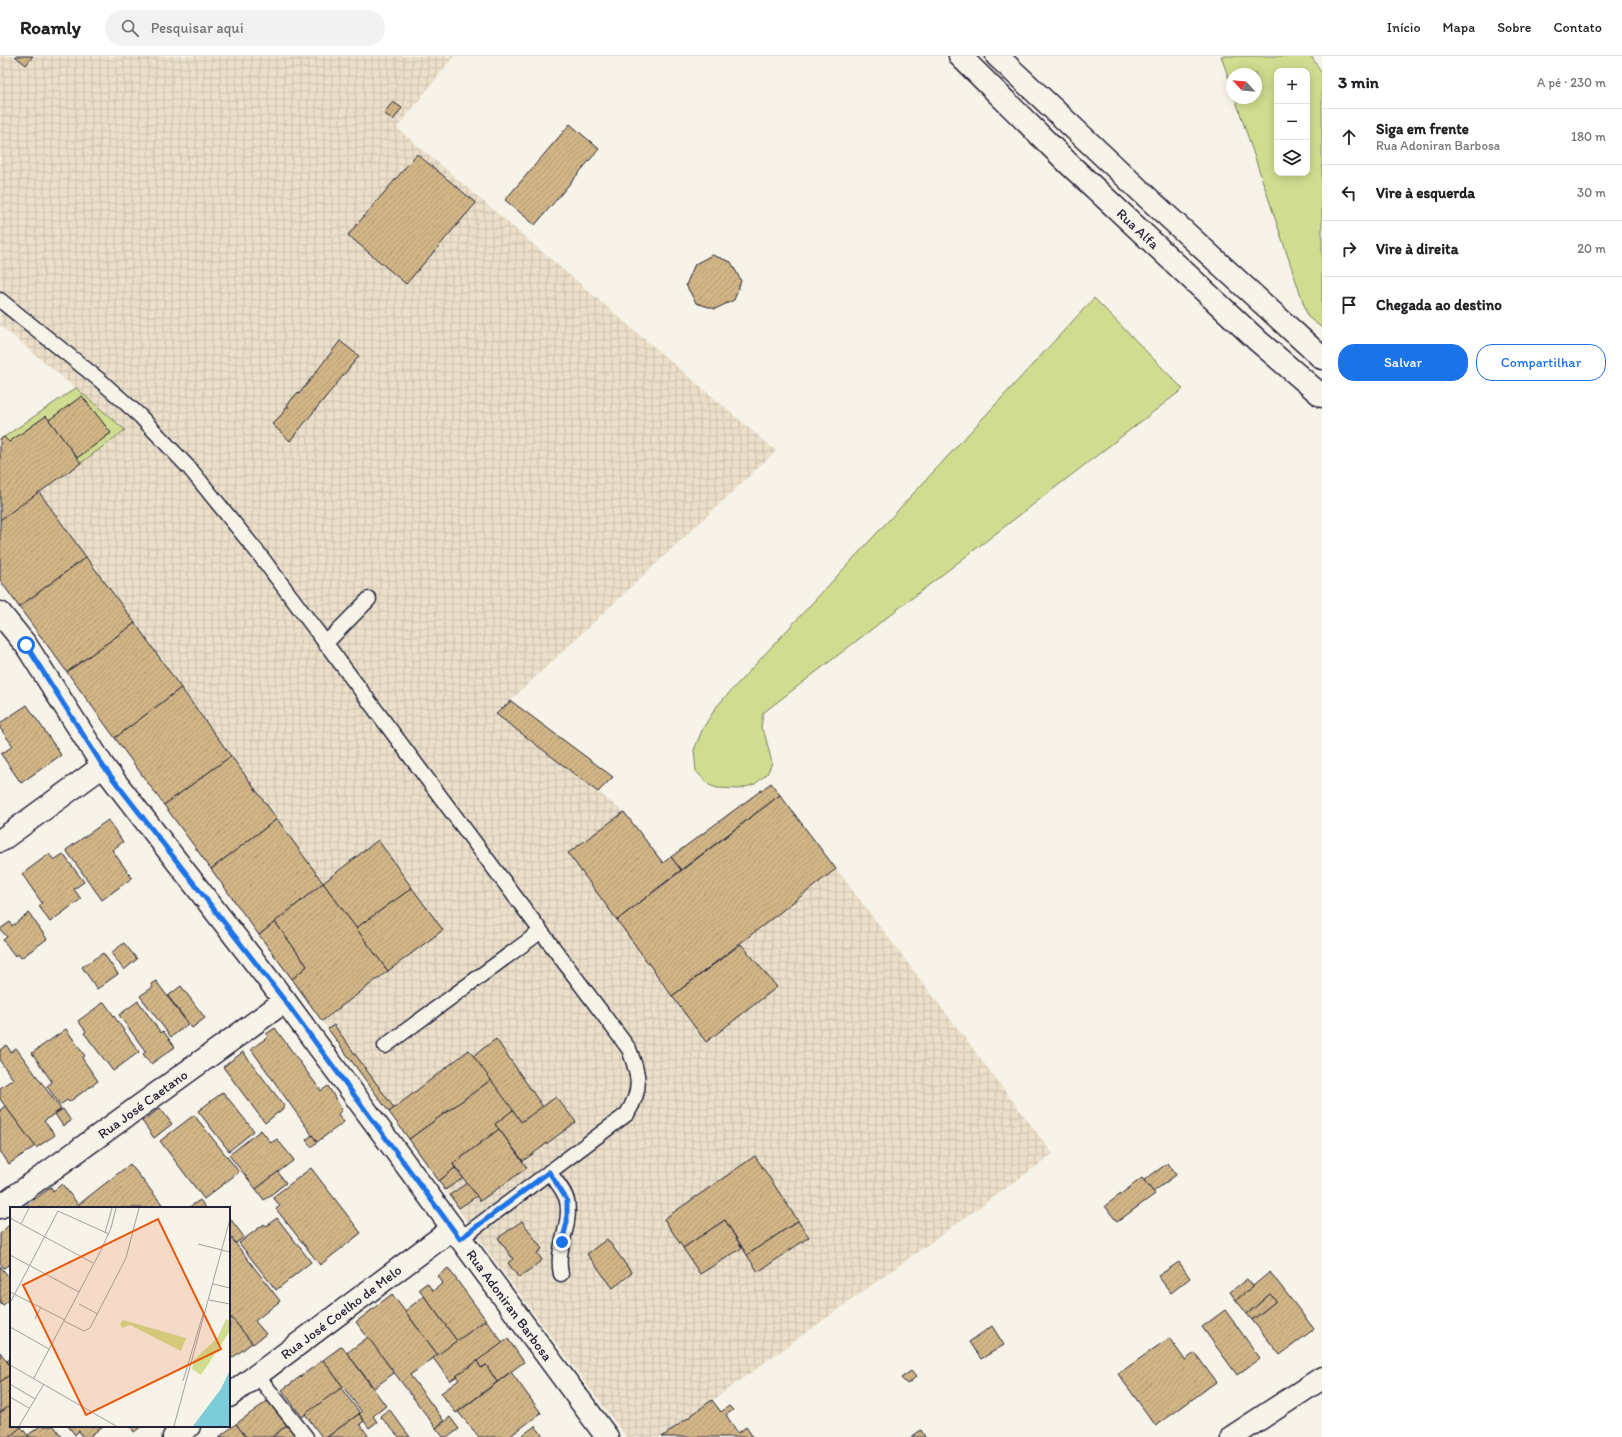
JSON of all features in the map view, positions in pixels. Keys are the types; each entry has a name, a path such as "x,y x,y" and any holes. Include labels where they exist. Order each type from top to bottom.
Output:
{"street":[{"name":"Rua Alfa","path":"997,56 1154,204 1322,358"},
{"name":"Rua Alfa","path":"970,59 1081,175 1258,340 1322,396"},
{"name":"Rua Adoniran Barbosa","path":"0,613 26,645 103,766 285,1001 607,1437"},
{"path":"0,842 103,766"},
{"name":"Rua José Caetano","path":"0,1207 285,1001"},
{"name":"Rua José Coelho de Melo","path":"230,1395 456,1234"},
{"path":"1232,1437 1322,1378"},
{"path":"174,1437 188,1427"}],"lane":[{"path":"0,300 102,382 145,421 191,470 259,554 628,1049 636,1068 639,1085 636,1099 627,1114 549,1172 456,1234"},
{"path":"326,644 369,599"},
{"path":"385,1046 540,932"},
{"path":"549,1172 567,1200 567,1222 559,1262 561,1274"},
{"path":"257,1375 306,1437"}],"shaded area":[{"path":"0,56 454,56 397,128 776,451 496,714 624,812 663,863 771,783 1053,1154 662,1437 626,1437 480,1241 439,1181 0,580 0,439 75,388 0,325"}],"green space":[{"path":"1221,56 1311,56 1322,73 1322,328 1308,317 1237,104 1262,104 1262,68 1226,68 1226,71"},
{"path":"1094,298 1183,389 763,713 761,728 765,735 772,763 767,774 755,784 739,789 717,788 709,785 696,771 694,750 703,728 717,706"},
{"path":"76,388 125,430 81,463 77,458 111,433 82,396 49,420 46,416 9,442 4,437"}],"building":[{"path":"15,56 33,56 26,65"},
{"path":"393,102 402,108 393,120 384,113"},
{"path":"570,124 599,149 535,225 505,200"},
{"path":"417,154 476,203 406,284 348,235"},
{"path":"712,255 731,262 741,281 734,300 715,309 696,303 686,285 695,264"},
{"path":"340,341 359,356 290,441 272,424 283,413 286,407 289,407 287,405 298,392 299,394"},
{"path":"82,396 111,433 77,458 49,420"},
{"path":"46,416 81,463 0,520 0,439 4,437 9,442"},
{"path":"39,492 86,557 19,607 0,580 0,520"},
{"path":"86,557 135,623 67,672 19,607"},
{"path":"135,623 181,688 115,738 67,672"},
{"path":"181,688 231,756 164,805 115,738"},
{"path":"511,701 613,777 598,792 496,714"},
{"path":"27,705 61,755 21,783 1,754 13,746 0,728 0,723"},
{"path":"231,756 277,819 211,869 164,805"},
{"path":"771,783 780,795 681,870 671,857"},
{"path":"780,795 836,869 672,996 617,920"},
{"path":"624,812 663,863 671,857 681,870 617,920 568,853"},
{"path":"277,819 323,883 259,935 211,869"},
{"path":"108,820 123,842 112,850 132,878 102,900 66,850"},
{"path":"378,840 412,888 356,928 323,883"},
{"path":"49,854 54,860 63,854 84,882 74,889 81,899 50,922 39,906 42,903 22,874"},
{"path":"323,883 388,971 322,1021 292,979 307,966 275,922"},
{"path":"412,888 443,930 388,971 356,928"},
{"path":"29,913 47,939 21,958 18,954 15,956 3,940 7,937 0,929 10,922 12,926"},
{"path":"275,922 307,966 292,979 259,935"},
{"path":"124,943 137,959 124,970 111,953"},
{"path":"741,944 777,987 706,1042 672,996"},
{"path":"103,953 118,974 97,989 82,967"},
{"path":"156,981 188,1024 171,1037 140,996 153,987 151,984"},
{"path":"181,986 205,1018 192,1028 168,996"},
{"path":"138,1001 161,1033 163,1031 175,1047 151,1064 143,1054 146,1052 119,1015"},
{"path":"104,1002 139,1052 113,1071 84,1033 86,1031 78,1021"},
{"path":"334,1025 394,1108 389,1112 328,1029"},
{"path":"275,1028 321,1091 328,1086 342,1110 338,1114 344,1122 317,1142 251,1049 268,1037 266,1034"},
{"path":"66,1029 85,1056 82,1058 98,1081 69,1102 67,1100 60,1105 47,1086 52,1082 32,1053"},
{"path":"496,1039 543,1107 521,1122 473,1056"},
{"path":"6,1045 11,1052 16,1048 61,1109 44,1121 55,1135 36,1148 0,1099 0,1088 13,1079 0,1061 0,1050"},
{"path":"469,1050 491,1080 409,1139 389,1112"},
{"path":"243,1052 285,1107 265,1123 223,1067"},
{"path":"491,1080 513,1110 495,1124 499,1129 453,1164 455,1168 439,1181 409,1139"},
{"path":"223,1092 254,1131 229,1151 198,1111"},
{"path":"556,1097 576,1122 523,1161 495,1124 513,1110 521,1122"},
{"path":"5,1106 35,1146 9,1164 0,1151 0,1110"},
{"path":"160,1108 172,1124 154,1138 142,1121"},
{"path":"63,1109 71,1121 63,1126 55,1114"},
{"path":"194,1115 239,1172 204,1199 160,1141"},
{"path":"499,1129 527,1168 480,1201 453,1164"},
{"path":"261,1130 271,1143 277,1139 294,1160 256,1189 229,1155"},
{"path":"312,1135 317,1142 311,1147 306,1140"},
{"path":"755,1156 798,1221 747,1255 725,1220 683,1248 664,1219"},
{"path":"1168,1163 1176,1175 1153,1192 1144,1180"},
{"path":"130,1164 164,1207 80,1207 78,1205"},
{"path":"311,1168 361,1233 320,1265 276,1209 280,1206 273,1197"},
{"path":"455,1168 463,1178 445,1190 439,1181"},
{"path":"278,1172 286,1183 264,1200 256,1189"},
{"path":"1142,1178 1155,1194 1117,1222 1105,1206"},
{"path":"467,1183 477,1196 459,1208 450,1195"},
{"path":"62,1184 80,1207 24,1207 51,1187 53,1191"},
{"path":"200,1200 205,1207 190,1207"},
{"path":"230,1218 244,1237 236,1243 230,1236"},
{"path":"277,1218 311,1262 276,1290 239,1243 264,1224 266,1226"},
{"path":"725,1220 742,1248 700,1274 683,1248"},
{"path":"522,1221 542,1249 537,1253 542,1260 519,1278 508,1263 513,1259 498,1238"},
{"path":"798,1221 809,1237 758,1272 747,1255"},
{"path":"10,1224 10,1264 4,1268 0,1263 0,1234"},
{"path":"230,1236 280,1301 255,1321 266,1334 253,1344 230,1316"},
{"path":"607,1239 632,1273 613,1288 587,1254"},
{"path":"1179,1262 1190,1278 1171,1293 1158,1276"},
{"path":"0,1266 10,1279 10,1300 3,1305 1,1303 0,1304"},
{"path":"448,1268 486,1320 457,1341 419,1289 427,1283 433,1291 443,1283 438,1276"},
{"path":"1270,1272 1314,1329 1280,1355 1252,1320 1276,1301 1270,1294 1247,1314 1236,1300"},
{"path":"1247,1279 1253,1286 1236,1300 1230,1292"},
{"path":"392,1294 438,1355 410,1375 444,1421 436,1428 356,1322"},
{"path":"1270,1294 1276,1301 1252,1320 1247,1314"},
{"path":"424,1296 457,1341 438,1355 405,1311"},
{"path":"1225,1310 1260,1358 1237,1375 1202,1327"},
{"path":"232,1318 252,1343 232,1358 230,1355 230,1319"},
{"path":"486,1320 503,1343 450,1381 433,1358"},
{"path":"992,1326 1004,1345 981,1359 969,1342"},
{"path":"368,1337 394,1373 374,1388 347,1353"},
{"path":"1169,1338 1185,1360 1195,1353 1216,1382 1156,1426 1118,1374"},
{"path":"508,1339 524,1362 497,1382 486,1365 481,1368 477,1361"},
{"path":"342,1346 386,1406 373,1416 377,1422 369,1428 359,1414 362,1412 323,1360"},
{"path":"0,1352 10,1366 10,1375 0,1382"},
{"path":"10,1359 10,1366 7,1361"},
{"path":"323,1360 343,1387 302,1417 282,1390"},
{"path":"477,1361 481,1368 486,1365 497,1382 456,1413 441,1393 459,1380 456,1376"},
{"path":"911,1371 916,1377 907,1384 901,1378"},
{"path":"511,1372 541,1413 509,1437 479,1437 458,1412"},
{"path":"10,1375 10,1391 8,1393 10,1396 10,1406 0,1413 0,1382"},
{"path":"341,1388 360,1413 327,1437 322,1437 305,1414"},
{"path":"270,1399 288,1424 272,1437 246,1437 236,1424"},
{"path":"712,1400 721,1412 729,1406 733,1410 726,1415 738,1433 746,1427 753,1437 662,1437"},
{"path":"10,1406 10,1427 22,1427 9,1437 3,1437 0,1433 0,1413"},
{"path":"389,1409 410,1437 399,1437 380,1416"},
{"path":"359,1414 364,1421 360,1424 369,1437 327,1437"},
{"path":"450,1417 459,1429 448,1437 443,1437 436,1428"},
{"path":"236,1424 246,1437 219,1437"},
{"path":"288,1424 298,1437 272,1437"},
{"path":"535,1426 544,1437 520,1437"},
{"path":"21,1427 29,1437 9,1437"},
{"path":"39,1427 55,1427 62,1437 29,1437 28,1435"},
{"path":"69,1427 102,1427 89,1437 83,1437 79,1431 75,1435"},
{"path":"131,1427 141,1427 134,1432"},
{"path":"921,1430 925,1437 911,1437"}],"route":[{"path":"26,645 103,766 285,1001 460,1239 549,1172 567,1200 567,1222 562,1242"}]}
